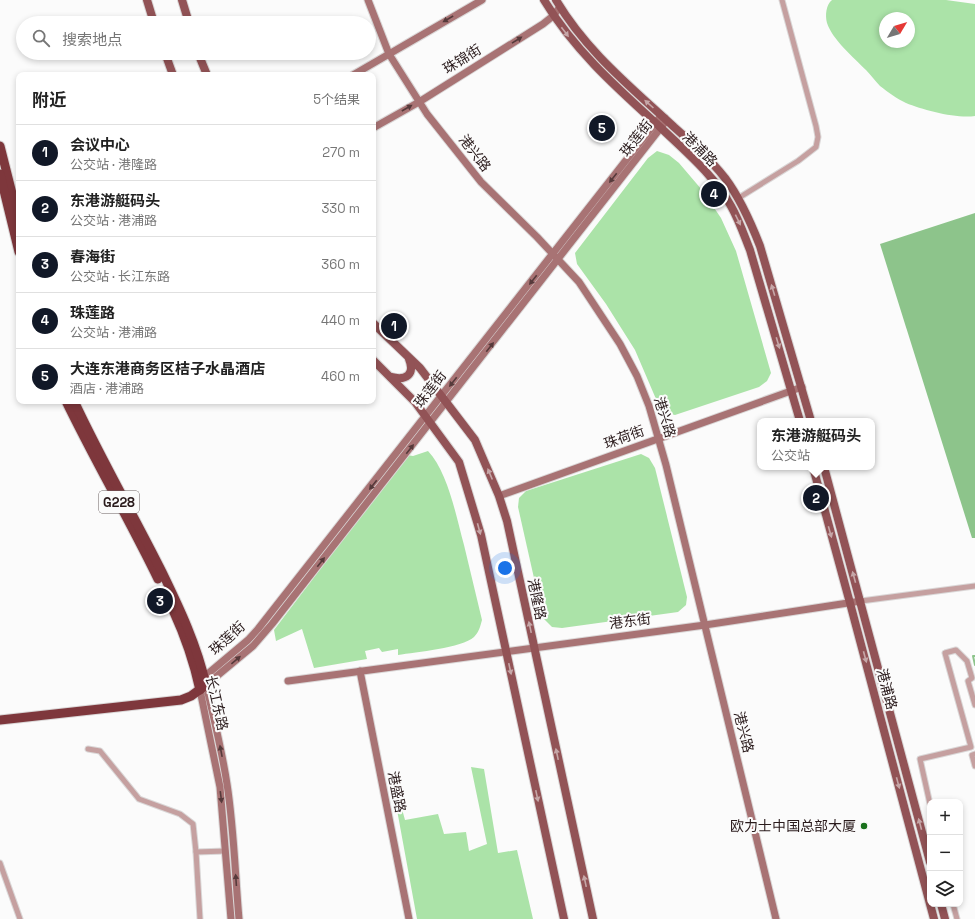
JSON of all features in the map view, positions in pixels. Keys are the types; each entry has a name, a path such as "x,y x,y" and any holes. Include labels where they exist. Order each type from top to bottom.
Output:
{"highway":[{"path":"0,146 16,209"},
{"path":"0,174 16,240"},
{"name":"长江东路","path":"68,404 135,532 174,611 203,684"},
{"name":"长江东路","path":"75,404 141,529 176,602 200,660 203,684"},
{"path":"0,720 181,700 191,696 203,684"}],"main road":[{"path":"147,0 152,16"},
{"path":"182,0 187,16"},
{"name":"港兴路","path":"368,0 374,16"},
{"path":"358,72 482,0"},
{"name":"港浦路","path":"544,0 553,16 598,71 700,166 717,185 734,211 750,250 799,418"},
{"name":"港浦路","path":"558,3 582,37 601,60 714,165 726,180 752,225 760,246 811,418"},
{"name":"珠锦街","path":"376,126 418,102 543,24 553,16 558,3"},
{"name":"港兴路","path":"376,21 389,54 418,102 481,182 537,237 579,282 620,344 637,376 649,406 668,472 776,919"},
{"path":"168,60 172,72"},
{"path":"201,60 206,72"},
{"name":"珠莲街","path":"203,684 253,646 263,634 444,399 658,126 660,118 665,118"},
{"name":"港隆路","path":"376,326 426,374 475,440 499,496 507,521 593,919"},
{"path":"391,377 400,379 406,378 410,374 412,366 409,358"},
{"path":"376,363 415,402 459,462 481,535 564,919"},
{"name":"珠荷街","path":"499,496 658,438 802,388"},
{"name":"港浦路","path":"813,470 850,603 934,919"},
{"name":"港浦路","path":"825,470 927,851"},
{"name":"港东街","path":"288,681 705,625 861,602"},
{"name":"港盛路","path":"360,671 409,919"},
{"name":"长江东路","path":"203,684 220,787 232,919"},
{"name":"长江东路","path":"203,684 227,785 239,919"},
{"path":"942,907 945,919"}],"street":[{"path":"737,199 803,158 816,147 818,137 816,126 782,0"},
{"name":"港东街","path":"861,602 975,586"},
{"path":"929,799 920,759 971,747 945,653 956,650 967,661 972,678 968,681 975,705"},
{"path":"88,749 100,751 139,798 180,814 193,824 200,919"},
{"path":"975,754 972,755 975,766"},
{"path":"196,852 226,851"},
{"path":"0,863 20,919"},
{"path":"954,907 957,919"}],"shaded area":[{"path":"832,0 946,0 975,4 975,116 968,117 950,115 913,106 880,86 844,48 834,35 827,23 827,7"},
{"path":"657,151 669,155 679,163 702,190 721,218 736,251 771,373 767,381 759,387 675,415 667,413 659,406 635,350 606,304 577,264 575,253 648,158"},
{"path":"975,213 975,538 972,538 880,244"},
{"path":"428,451 441,470 454,508 482,620 478,631 474,637 468,641 449,647 398,655 398,649 382,652 379,648 365,651 367,659 314,668 302,629 276,641 274,630 407,455 413,456"},
{"path":"641,454 649,458 655,468 687,597 686,605 678,612 562,628 552,627 543,618 518,507 519,498 526,491"},
{"path":"471,767 484,769 498,853 517,850 533,919 417,919 395,799 399,798 405,820 438,814 444,834 466,832 469,851 487,844"}],"waterway":[{"path":"975,656 973,656 975,665"}],"place":[{"name":"大连东港商务区桔子水晶酒店","path":"602,128"},
{"name":"珠莲路","path":"714,194"},
{"name":"会议中心","path":"394,326"},
{"name":"东港游艇码头","path":"816,498"},
{"name":"春海街","path":"160,601"},
{"name":"欧力士中国总部大厦","path":"864,826"}]}
